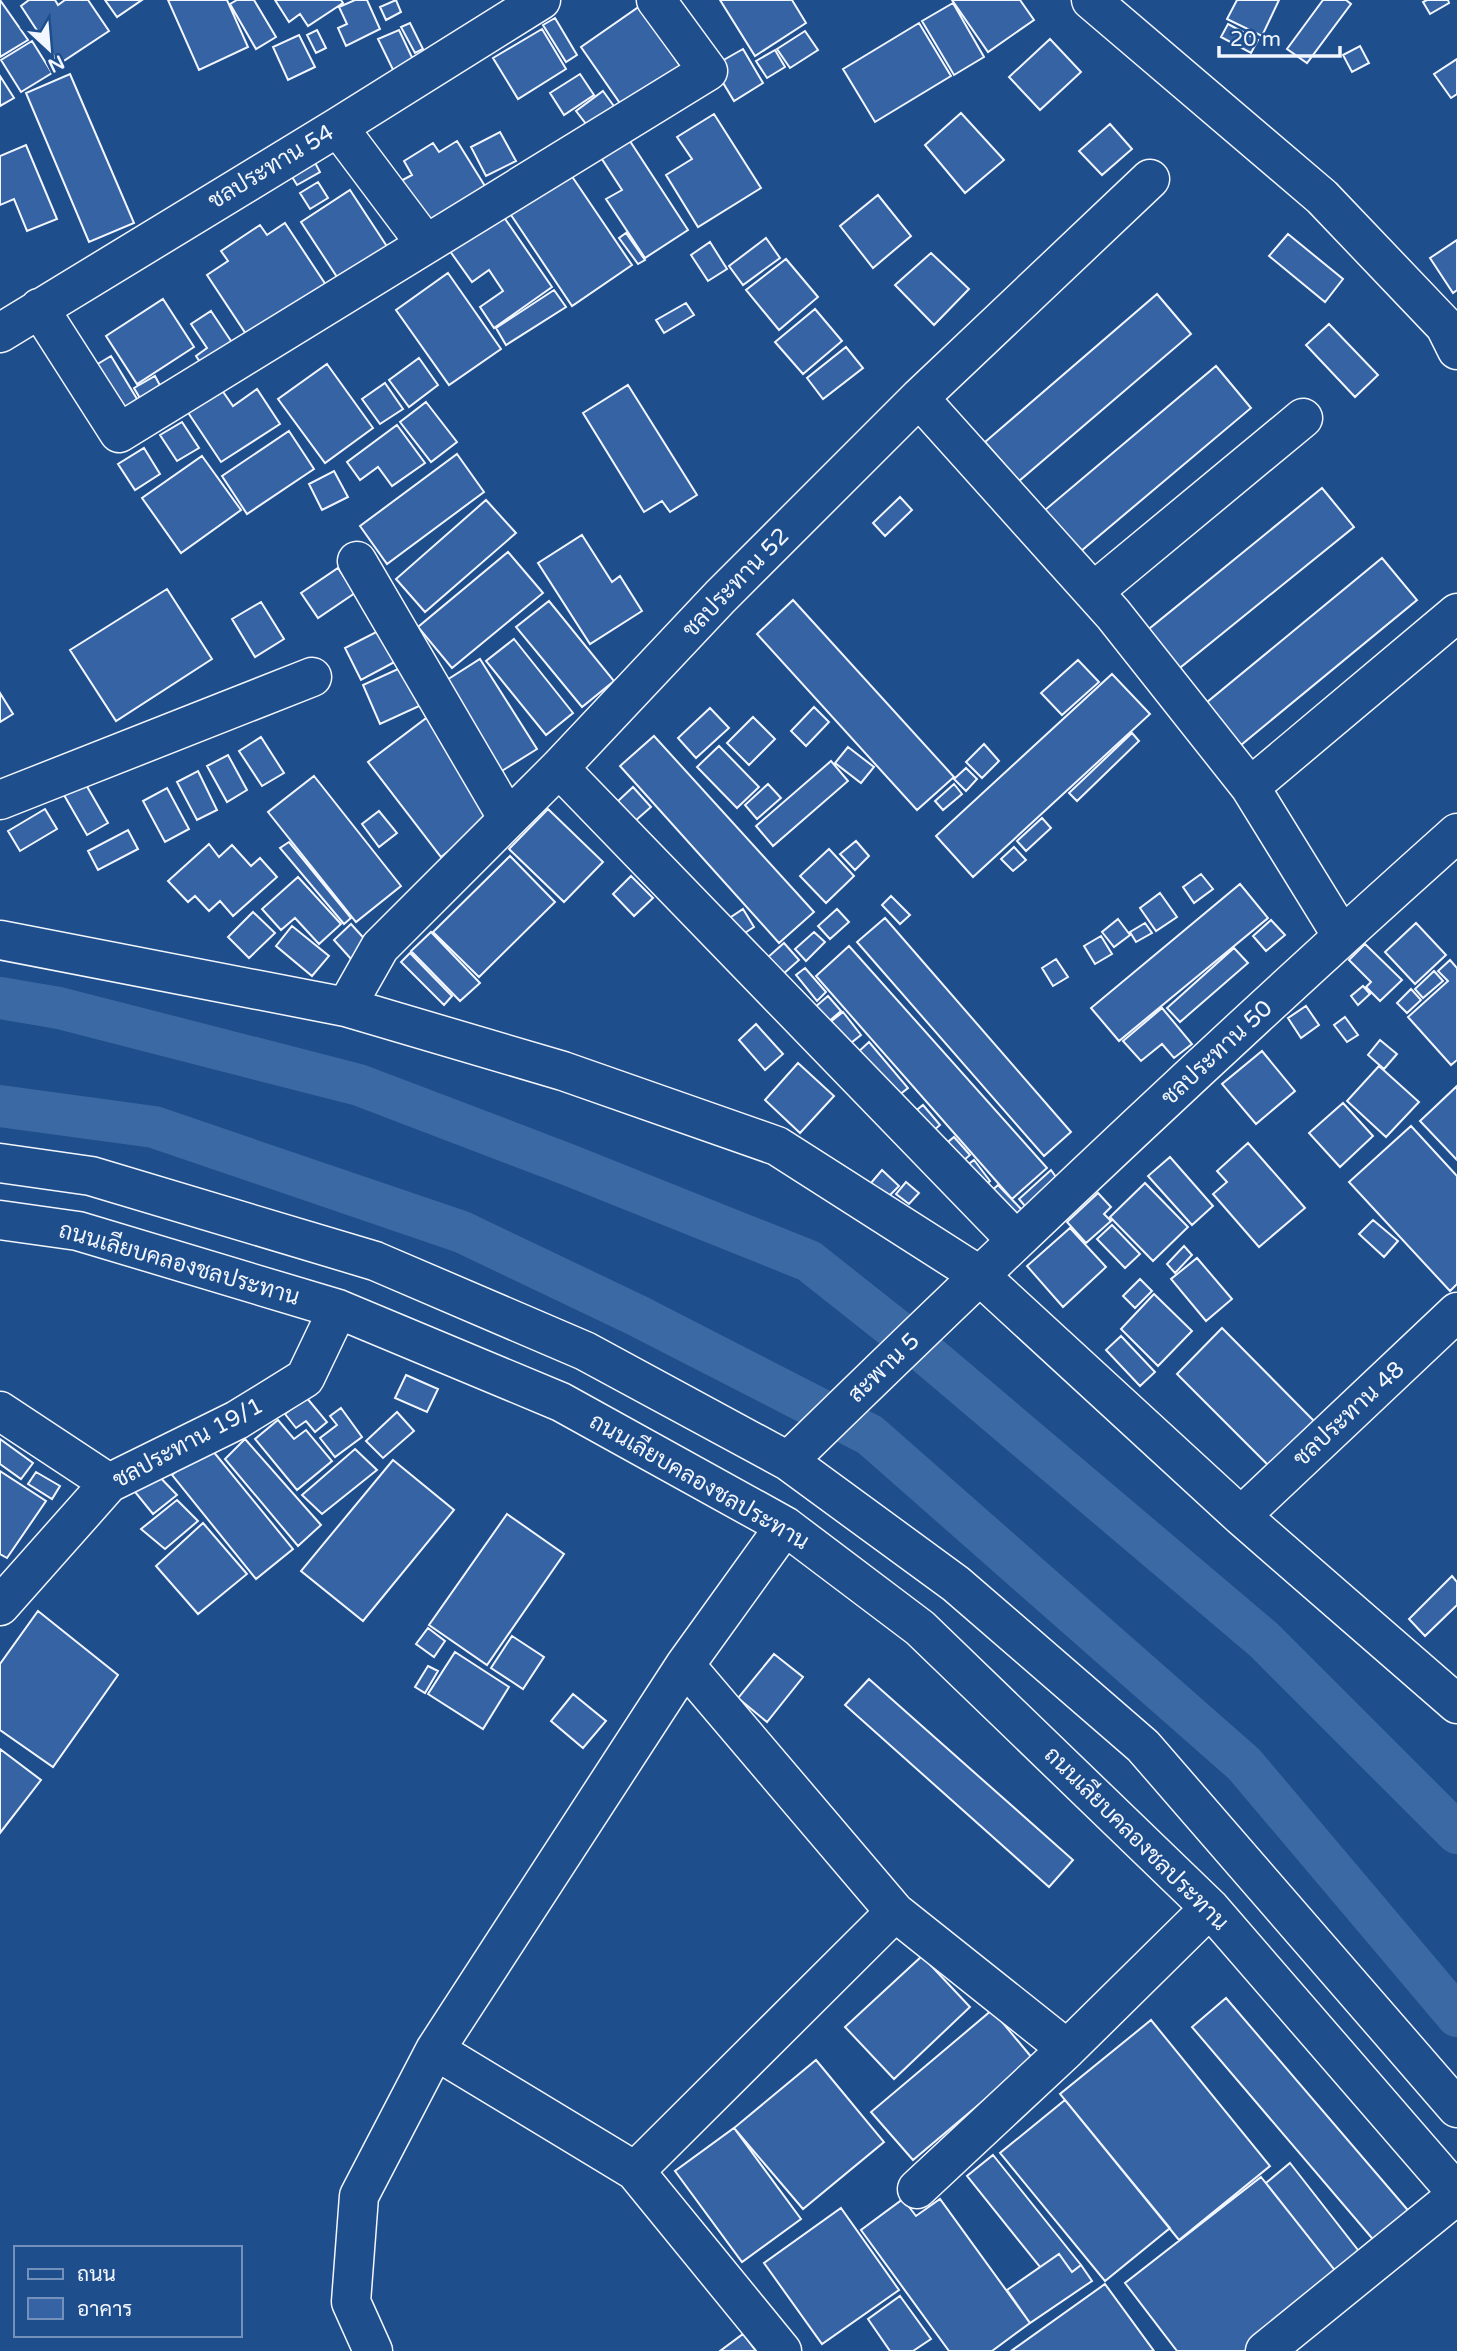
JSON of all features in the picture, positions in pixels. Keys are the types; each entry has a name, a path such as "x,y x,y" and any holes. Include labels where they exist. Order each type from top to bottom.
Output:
{"street":[{"name":"ชลประทาน 54","path":"0,333 541,0"},
{"path":"39,308 119,433 708,71 656,0"},
{"path":"1091,0 1322,197 1446,326 1457,350"},
{"path":"338,127 425,243"},
{"name":"ชลประทาน 52","path":"346,1007 380,947 559,768 720,597 919,398 1150,179"},
{"path":"919,398 1093,592 1250,787 1342,936"},
{"path":"1093,592 1303,418"},
{"path":"357,561 508,819"},
{"path":"1250,787 1457,613"},
{"path":"0,800 312,677"},
{"path":"559,768 1016,1240"},
{"name":"ชลประทาน 50","path":"979,1275 1342,936 1457,833"},
{"path":"0,940 346,1007 563,1071 776,1146 979,1275 1241,1516 1457,1704"},
{"path":"0,1163 91,1176 375,1261 586,1351 788,1461 956,1584 1143,1746 1457,2108"},
{"name":"ถนนเลียบคลองชลประทาน","path":"0,1220 78,1231 338,1308 561,1402 785,1526 919,1628 1210,1908 1457,2194"},
{"name":"สะพาน 5","path":"788,1461 979,1275"},
{"name":"ชลประทาน 19/1","path":"0,1606 109,1483 237,1420 305,1378 338,1308"},
{"name":"ชลประทาน 48","path":"1241,1516 1457,1312"},
{"path":"0,1410 109,1483"},
{"path":"373,2351 352,2302 359,2196 435,2050 685,1665 785,1526"},
{"path":"685,1665 895,1912 1066,2049"},
{"path":"917,2189 1210,1908"},
{"path":"635,2171 895,1912"},
{"path":"435,2050 635,2171 782,2351"},
{"path":"1265,2351 1457,2194"}],"building":[{"path":"0,0 28,40 0,57"},
{"path":"29,0 55,0 58,5 65,0 88,0 109,31 59,64 21,6"},
{"path":"105,0 142,0 117,17"},
{"path":"168,0 227,0 248,47 199,70"},
{"path":"237,0 254,0 276,37 256,49 230,4"},
{"path":"275,0 341,0 343,3 308,26 300,14 289,22"},
{"path":"355,0 367,0 380,29 346,46 338,28 347,24 339,7"},
{"path":"396,0 401,12 386,20 380,7"},
{"path":"720,0 792,0 806,23 755,56"},
{"path":"952,0 1020,0 1034,20 988,52"},
{"path":"1237,0 1279,0 1262,36 1227,19"},
{"path":"1323,0 1346,0 1351,4 1307,63 1287,49"},
{"path":"1448,0 1449,3 1430,14 1423,2"},
{"path":"953,3 984,57 954,75 922,21"},
{"path":"640,6 682,69 624,109 581,47"},
{"path":"555,18 577,55 566,62 543,25"},
{"path":"410,23 423,49 415,53 401,27"},
{"path":"919,23 951,76 875,122 843,69"},
{"path":"1228,24 1258,40 1251,53 1221,37"},
{"path":"542,29 566,69 518,99 493,58"},
{"path":"317,30 326,48 316,53 307,35"},
{"path":"399,30 418,70 398,80 378,39"},
{"path":"805,31 818,50 790,68 777,49"},
{"path":"299,35 315,67 288,80 273,47"},
{"path":"1050,39 1081,72 1040,110 1009,77"},
{"path":"32,41 52,73 21,92 1,60"},
{"path":"1360,46 1369,63 1352,72 1343,55"},
{"path":"743,49 763,83 734,101 713,66"},
{"path":"775,50 785,67 767,78 756,61"},
{"path":"1457,59 1457,94 1451,98 1434,74"},
{"path":"70,74 134,223 89,242 26,93"},
{"path":"580,74 594,95 564,115 550,93"},
{"path":"0,76 14,98 0,106"},
{"path":"603,91 616,109 590,129 576,111"},
{"path":"961,113 1004,160 965,193 925,145"},
{"path":"714,114 761,188 698,227 666,175 692,159 677,137"},
{"path":"1110,124 1132,149 1102,175 1079,151"},
{"path":"500,132 516,161 486,176 471,147"},
{"path":"624,132 688,230 645,258 606,199 622,190 596,150"},
{"path":"457,141 488,191 426,230 397,183 412,175 404,161 433,143 439,152"},
{"path":"26,145 57,219 27,231 14,199 0,205 0,156"},
{"path":"313,159 320,172 297,185 289,172"},
{"path":"569,172 632,265 572,306 509,212"},
{"path":"318,182 328,198 310,209 300,193"},
{"path":"350,190 388,248 339,280 301,222"},
{"path":"878,195 911,236 873,268 840,226"},
{"path":"499,210 552,287 494,328 480,307 503,291 489,270 472,282 447,247"},
{"path":"285,223 326,285 248,337 207,275 228,261 221,251 260,225 267,235"},
{"path":"626,233 645,260 638,264 619,238"},
{"path":"1288,234 1343,279 1325,302 1269,256"},
{"path":"766,238 780,258 743,285 729,266"},
{"path":"1457,240 1457,290 1453,293 1430,258"},
{"path":"710,242 727,269 708,281 691,255"},
{"path":"931,253 969,289 934,325 895,285"},
{"path":"786,259 818,297 779,330 746,290"},
{"path":"448,273 501,349 449,385 396,310"},
{"path":"554,290 566,307 506,345 496,328"},
{"path":"1157,294 1191,334 1019,481 985,442"},
{"path":"163,299 194,347 137,384 106,336"},
{"path":"686,303 694,315 664,333 656,320"},
{"path":"815,309 842,341 803,374 775,342"},
{"path":"211,311 233,344 202,365 196,356 207,348 191,324"},
{"path":"1329,324 1378,375 1355,397 1306,345"},
{"path":"846,347 863,368 823,399 807,378"},
{"path":"111,356 140,404 120,416 91,368"},
{"path":"419,358 438,385 409,407 389,380"},
{"path":"327,364 373,428 325,463 278,399"},
{"path":"1216,366 1251,408 1081,551 1045,510"},
{"path":"155,376 164,393 144,405 134,388"},
{"path":"385,383 403,409 380,424 362,399"},
{"path":"628,385 697,495 670,512 662,501 644,512 583,413"},
{"path":"219,386 233,406 257,389 280,424 221,462 185,408"},
{"path":"426,402 457,442 431,462 400,422"},
{"path":"182,422 199,448 177,461 160,435"},
{"path":"397,425 425,463 392,486 378,467 360,480 347,462"},
{"path":"289,431 314,469 247,514 222,476"},
{"path":"144,448 160,474 135,490 118,464"},
{"path":"457,454 484,492 387,564 360,526"},
{"path":"202,456 241,510 181,553 142,498"},
{"path":"334,471 348,497 322,510 309,484"},
{"path":"1322,488 1354,527 1176,671 1144,633"},
{"path":"900,497 912,510 885,536 873,523"},
{"path":"486,500 516,533 425,612 396,579"},
{"path":"582,535 612,582 620,576 642,611 590,644 538,563"},
{"path":"508,552 543,593 452,668 418,627"},
{"path":"1382,558 1417,600 1241,745 1206,703"},
{"path":"338,568 355,593 318,618 301,593"},
{"path":"167,589 212,659 116,721 70,650"},
{"path":"793,600 954,777 917,810 757,634"},
{"path":"549,601 614,681 582,707 516,627"},
{"path":"261,602 284,639 255,657 232,619"},
{"path":"386,627 402,658 361,680 345,648"},
{"path":"514,639 573,713 546,735 486,661"},
{"path":"480,659 537,749 497,774 439,685"},
{"path":"1078,660 1099,682 1062,715 1041,693"},
{"path":"411,663 428,702 380,724 363,685"},
{"path":"1112,674 1150,714 973,877 936,836"},
{"path":"0,693 13,714 0,722"},
{"path":"814,707 829,722 806,746 791,731"},
{"path":"710,708 729,728 696,758 678,738"},
{"path":"429,716 501,810 441,857 368,762"},
{"path":"753,717 775,739 749,765 727,743"},
{"path":"1132,733 1139,741 1077,801 1069,793"},
{"path":"654,736 814,912 779,943 620,766"},
{"path":"261,737 284,773 262,786 239,751"},
{"path":"984,744 999,761 982,778 966,762"},
{"path":"719,746 759,787 737,808 697,767"},
{"path":"848,747 874,767 861,783 835,763"},
{"path":"228,755 247,790 227,802 207,766"},
{"path":"831,761 848,781 773,846 756,826"},
{"path":"966,768 977,779 966,791 954,779"},
{"path":"198,771 217,810 197,820 177,782"},
{"path":"314,776 401,886 356,922 268,812"},
{"path":"85,783 108,823 87,835 64,795"},
{"path":"768,784 781,798 757,819 745,805"},
{"path":"954,784 962,794 943,810 935,801"},
{"path":"633,787 651,807 635,821 618,801"},
{"path":"167,788 189,829 165,842 143,801"},
{"path":"45,809 57,829 20,851 8,831"},
{"path":"548,809 603,862 564,902 509,849"},
{"path":"379,811 397,833 379,847 362,824"},
{"path":"1042,818 1051,828 1026,851 1017,841"},
{"path":"128,830 138,849 98,870 88,851"},
{"path":"856,841 869,856 855,870 840,854"},
{"path":"289,842 351,918 344,924 280,848"},
{"path":"209,844 219,857 232,845 251,866 260,858 277,877 233,916 220,901 209,911 195,896 188,902 168,881"},
{"path":"1014,847 1026,860 1013,871 1001,859"},
{"path":"829,849 854,876 826,903 800,876"},
{"path":"510,856 555,902 479,977 433,932"},
{"path":"1201,874 1213,889 1194,903 1183,887"},
{"path":"631,876 653,898 634,916 613,894"},
{"path":"298,877 341,924 319,944 295,918 281,930 262,909"},
{"path":"1240,884 1268,918 1119,1041 1091,1008"},
{"path":"1160,893 1177,917 1156,931 1140,908"},
{"path":"891,896 910,915 900,924 882,905"},
{"path":"743,909 754,927 740,936 728,919"},
{"path":"837,909 849,922 830,939 818,926"},
{"path":"253,912 275,933 249,958 228,937"},
{"path":"885,918 1071,1132 1044,1156 857,942"},
{"path":"1118,919 1130,935 1114,947 1102,932"},
{"path":"1271,920 1285,935 1266,951 1253,936"},
{"path":"1145,923 1152,933 1136,942 1130,932"},
{"path":"1416,923 1446,955 1415,984 1385,952"},
{"path":"351,924 370,945 352,960 334,940"},
{"path":"292,926 329,956 312,976 276,946"},
{"path":"431,932 480,983 460,1001 411,951"},
{"path":"814,932 825,942 806,961 795,949"},
{"path":"1101,936 1112,954 1095,964 1084,946"},
{"path":"784,943 799,960 782,975 767,958"},
{"path":"1365,944 1402,980 1380,1001 1366,987 1371,982 1349,960"},
{"path":"849,946 1047,1168 1012,1199 816,976"},
{"path":"1234,948 1248,963 1180,1022 1167,1008"},
{"path":"410,953 452,996 444,1005 401,962"},
{"path":"1056,959 1068,977 1053,986 1042,968"},
{"path":"1450,960 1457,968 1457,1060 1451,1065 1408,1017 1448,981 1438,971"},
{"path":"805,968 826,992 817,1001 796,975"},
{"path":"1434,971 1443,981 1423,998 1415,989"},
{"path":"1363,986 1370,994 1358,1005 1351,996"},
{"path":"1411,989 1421,1000 1407,1013 1397,1003"},
{"path":"828,996 841,1011 827,1023 814,1008"},
{"path":"1306,1006 1319,1025 1301,1038 1288,1018"},
{"path":"1162,1008 1192,1044 1174,1058 1162,1044 1141,1061 1123,1041"},
{"path":"843,1012 861,1035 847,1046 829,1023"},
{"path":"1345,1017 1358,1035 1347,1042 1334,1025"},
{"path":"756,1024 783,1054 765,1070 739,1040"},
{"path":"1380,1040 1397,1054 1384,1069 1368,1055"},
{"path":"869,1042 908,1088 894,1099 856,1054"},
{"path":"1262,1051 1295,1091 1256,1124 1222,1084"},
{"path":"798,1063 834,1096 800,1133 765,1100"},
{"path":"1379,1066 1419,1102 1386,1137 1347,1101"},
{"path":"1457,1086 1457,1160 1420,1121"},
{"path":"1343,1103 1373,1136 1340,1167 1309,1133"},
{"path":"923,1105 940,1125 926,1137 908,1117"},
{"path":"1411,1126 1457,1176 1457,1284 1450,1291 1349,1182"},
{"path":"954,1137 970,1155 957,1166 942,1147"},
{"path":"1248,1143 1305,1208 1259,1247 1213,1194 1227,1182 1217,1171"},
{"path":"1170,1157 1213,1206 1192,1225 1148,1176"},
{"path":"974,1160 990,1181 978,1191 961,1170"},
{"path":"882,1170 899,1186 887,1198 871,1183"},
{"path":"1051,1170 1061,1184 1030,1212 1019,1199"},
{"path":"906,1182 919,1193 909,1204 896,1194"},
{"path":"1145,1183 1188,1227 1153,1261 1110,1217"},
{"path":"998,1185 1023,1211 1012,1220 988,1194"},
{"path":"1098,1193 1111,1207 1104,1214 1111,1221 1086,1243 1067,1222"},
{"path":"1373,1220 1398,1241 1384,1257 1359,1234"},
{"path":"1112,1225 1140,1254 1125,1268 1097,1239"},
{"path":"1070,1228 1106,1267 1063,1307 1027,1266"},
{"path":"1184,1246 1192,1255 1175,1273 1167,1264"},
{"path":"1197,1258 1232,1299 1206,1321 1171,1279"},
{"path":"1140,1279 1152,1291 1135,1308 1123,1296"},
{"path":"1154,1294 1192,1331 1158,1366 1121,1329"},
{"path":"1222,1328 1314,1421 1269,1466 1177,1374"},
{"path":"1121,1336 1155,1372 1140,1386 1106,1350"},
{"path":"406,1375 438,1389 427,1412 395,1398"},
{"path":"306,1397 327,1422 315,1432 306,1421 296,1428 285,1414"},
{"path":"341,1408 362,1437 335,1457 320,1438 337,1425 330,1416"},
{"path":"397,1412 414,1431 383,1458 366,1441"},
{"path":"278,1420 294,1439 306,1430 332,1461 297,1490 255,1439"},
{"path":"0,1439 33,1463 21,1479 0,1464"},
{"path":"245,1439 321,1525 298,1546 225,1459"},
{"path":"208,1445 293,1549 256,1579 172,1475"},
{"path":"355,1449 377,1470 322,1514 302,1495"},
{"path":"393,1460 454,1510 363,1621 301,1571"},
{"path":"153,1470 177,1495 153,1514 131,1487"},
{"path":"0,1471 46,1501 7,1558 0,1554"},
{"path":"36,1472 60,1486 52,1499 28,1484"},
{"path":"177,1500 198,1521 165,1549 141,1529"},
{"path":"507,1514 564,1554 487,1665 429,1625"},
{"path":"203,1523 247,1574 198,1614 156,1566"},
{"path":"1452,1576 1457,1582 1457,1605 1425,1636 1409,1619"},
{"path":"38,1611 118,1675 53,1767 0,1730 0,1664"},
{"path":"428,1628 445,1641 434,1657 416,1644"},
{"path":"512,1636 544,1657 523,1689 491,1668"},
{"path":"455,1652 509,1687 483,1729 428,1694"},
{"path":"774,1654 803,1677 767,1722 738,1698"},
{"path":"428,1666 438,1671 425,1693 415,1687"},
{"path":"869,1679 1073,1860 1049,1887 845,1705"},
{"path":"573,1694 606,1721 583,1748 551,1721"},
{"path":"0,1749 41,1780 0,1833"},
{"path":"922,1956 970,2007 894,2079 845,2027"},
{"path":"1226,1998 1412,2215 1377,2244 1192,2027"},
{"path":"992,2010 1033,2059 913,2160 871,2112"},
{"path":"1151,2020 1270,2166 1179,2240 1060,2094"},
{"path":"816,2060 884,2142 803,2209 734,2128"},
{"path":"1065,2100 1170,2228 1105,2281 1000,2153"},
{"path":"734,2128 801,2219 742,2262 675,2171"},
{"path":"993,2155 1081,2265 1072,2272 1059,2254 1040,2267 967,2176"},
{"path":"1290,2163 1365,2259 1341,2278 1266,2183"},
{"path":"1261,2177 1341,2278 1248,2351 1177,2351 1125,2283"},
{"path":"903,2199 916,2216 940,2199 1030,2323 992,2351 949,2351 861,2230"},
{"path":"841,2208 899,2290 822,2344 764,2263"},
{"path":"1059,2254 1072,2272 1081,2265 1092,2281 1030,2323 1007,2290"},
{"path":"1105,2284 1154,2351 1011,2351"},
{"path":"900,2296 931,2339 913,2351 890,2351 868,2319"},
{"path":"743,2334 756,2351 720,2351"}],"waterway":[{"path":"0,998 59,1008 359,1085 809,1261 924,1352 1264,1640 1457,1833"},
{"path":"0,1106 154,1127 462,1232 636,1315 870,1435 1244,1764 1457,2016"}]}
